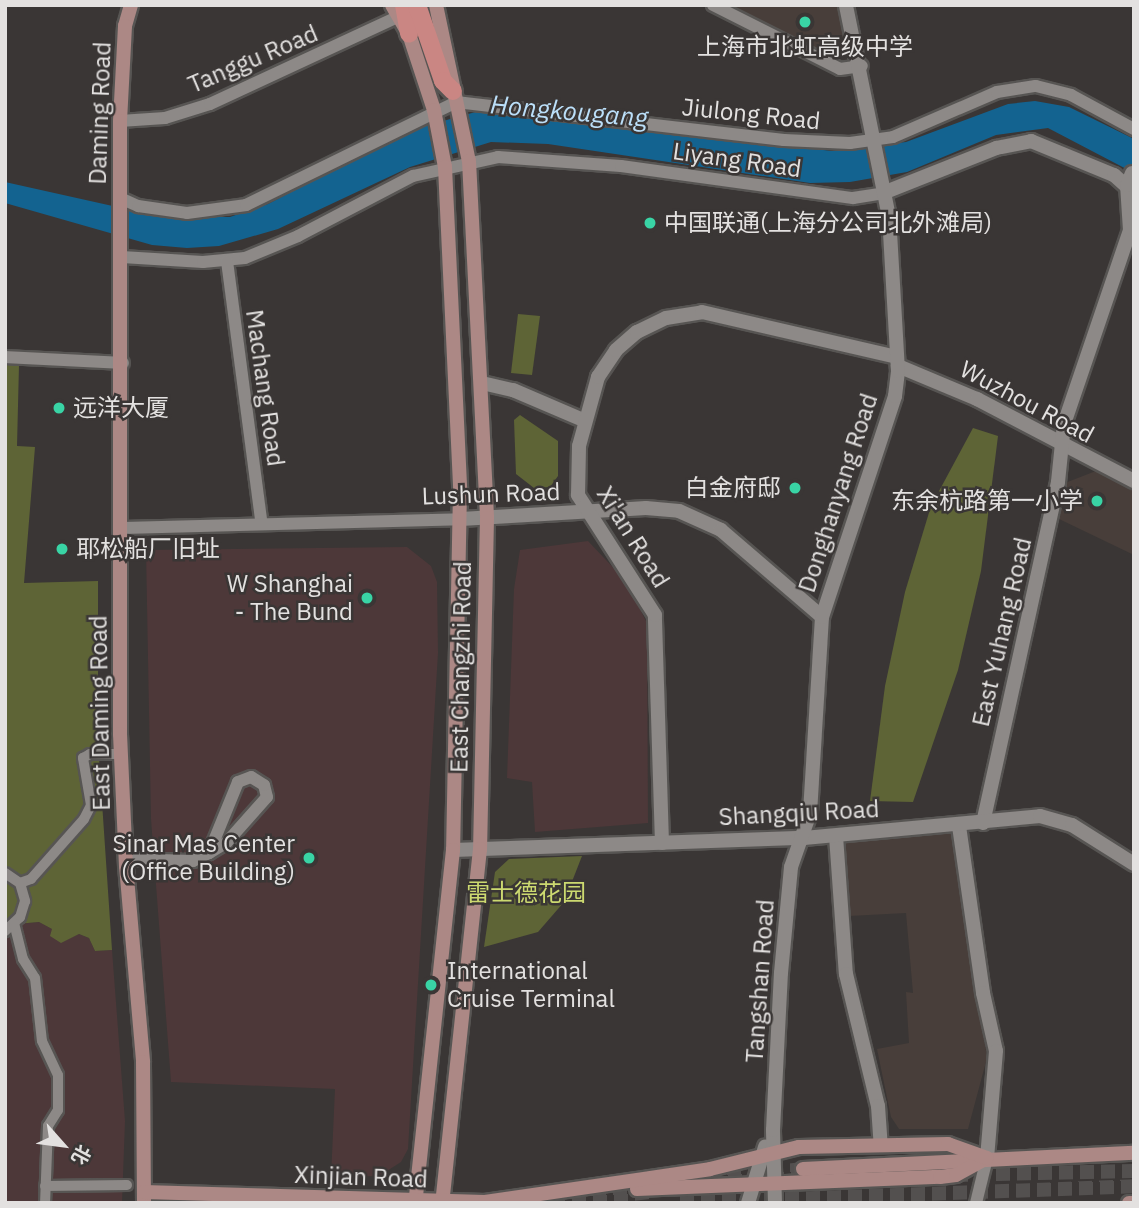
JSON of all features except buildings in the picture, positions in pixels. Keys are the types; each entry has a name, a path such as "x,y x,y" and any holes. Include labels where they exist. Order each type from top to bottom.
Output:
{"main road":[{"name":"Daming Road","path":"121,209 120,121 131,5"},
{"path":"417,5 443,81 456,102"},
{"name":"East Changzhi Road","path":"436,5 469,158 487,518 480,849 442,1202"},
{"path":"398,9 409,34"},
{"name":"East Changzhi Road","path":"409,34 435,116 444,164 461,519 453,850 415,1202"},
{"name":"East Daming Road","path":"121,209 121,754 125,859 143,1062 144,1197"},
{"name":"Xinjian Road","path":"576,1192 760,1158 799,1147 948,1144 987,1158 1134,1153"},
{"path":"803,1169 987,1158"},
{"name":"Xinjian Road","path":"144,1197 442,1202 754,1183 948,1177 987,1158"}],"street":[{"path":"713,5 840,69 862,66"},
{"name":"Donghanyang Road","path":"804,838 810,813 822,617 895,396 898,361 889,217 862,66 846,5"},
{"name":"Tanggu Road","path":"120,121 165,118 210,104 398,9"},
{"name":"Jiulong Road","path":"121,209 138,206 187,213 246,205 435,116 456,102 784,140 876,143 997,92 1021,87 1060,91 1134,129"},
{"name":"Liyang Road","path":"122,257 227,261 275,246 394,184 444,164 469,158 513,156 576,160 853,198 1022,141 1057,149 1132,180"},
{"name":"East Yuhang Road","path":"983,822 1056,495 1062,447 1077,377 1129,230 1132,180"},
{"name":"Machang Road","path":"227,261 261,521"},
{"name":"Xi'an Road","path":"662,843 655,615 644,592 587,514 576,479 583,420 598,377 616,350 649,325 681,314 721,314 898,361"},
{"path":"5,357 123,363"},
{"name":"Wuzhou Road","path":"898,361 977,399 1062,447 1134,481"},
{"path":"482,383 513,390 583,420"},
{"name":"Lushun Road","path":"123,528 261,521 461,519 587,514 646,508 698,517 721,530 822,617"},
{"path":"20,883 31,878 88,812 91,805 83,758 90,754 121,754"},
{"path":"125,859 193,861 209,853 227,842 267,797 264,785 251,777 238,782 209,853"},
{"name":"Shangqiu Road","path":"453,850 804,838 1057,818 1134,864"},
{"path":"960,826 983,993 996,1051 987,1158 976,1203"},
{"path":"836,835 846,974 878,1106 881,1145"},
{"name":"Tangshan Road","path":"775,1203 773,1130 790,877 804,838"},
{"path":"5,873 20,883 25,901 14,923 5,931"},
{"path":"14,923 23,959 35,978 41,1041 58,1075 58,1110 48,1126 45,1203"},
{"name":"Tangshan Road","path":"748,1203 760,1158 773,1130"},
{"path":"45,1186 127,1185"}],"shaded area":[{"name":"上海市北虹高级中学","path":"731,5 842,5 850,45 839,54 826,55"},
{"name":"东余杭路第一小学","path":"1101,469 1134,484 1134,555 1057,518 1065,483"},
{"path":"588,541 625,580 647,623 648,823 535,832 532,782 507,778 514,589 520,550"},
{"path":"407,547 431,566 437,582 438,653 408,1149 401,1162 379,1176 331,1177 335,1089 171,1082 151,819 146,550"},
{"path":"956,833 987,1058 968,1129 899,1129 891,1117 877,1049 909,1043 906,992 913,993 906,913 849,916 845,842"},
{"path":"39,922 52,929 61,942 79,934 89,938 95,951 112,950 125,1121 122,1203 5,1203 5,925"}],"green space":[{"path":"518,314 540,316 532,375 511,373"},
{"path":"5,365 19,365 17,446 35,447 24,583 98,581 98,743 112,950 95,951 89,938 79,934 61,943 50,936 52,929 39,922 5,925"},
{"path":"520,415 558,441 558,476 550,487 534,488 516,474 514,420"},
{"path":"973,428 998,436 981,571 958,670 913,802 870,801 885,686 905,592 931,506"},
{"name":"雷士德花园","path":"582,856 564,902 538,932 484,947 495,872 509,859"}],"water":[{"path":"1035,101 1069,107 1132,138 1134,173 1048,128 996,135 907,172 850,182 810,183 548,144 491,142 410,167 278,229 219,246 187,248 152,245 5,203 5,182 162,217 230,217 268,204 411,130 479,111 832,151 906,142 1008,104"}],"tunnel":[{"path":"686,1182 803,1169"},
{"path":"954,1175 1134,1171"},
{"path":"680,1203 1134,1186"},
{"path":"551,1203 651,1192"}],"place":[{"name":"上海市北虹高级中学","path":"805,22"},
{"name":"中国联通(上海分公司北外滩局)","path":"650,223"},
{"name":"远洋大厦","path":"59,408"},
{"name":"白金府邸","path":"795,488"},
{"name":"东余杭路第一小学","path":"1097,501"},
{"name":"耶松船厂旧址","path":"62,549"},
{"name":"W Shanghai - The Bund","path":"367,598"},
{"name":"Sinar Mas Center (Office Building)","path":"309,858"},
{"name":"International Cruise Terminal","path":"431,985"}],"water label":[{"name":"Hongkougang","path":"569,111"}]}
